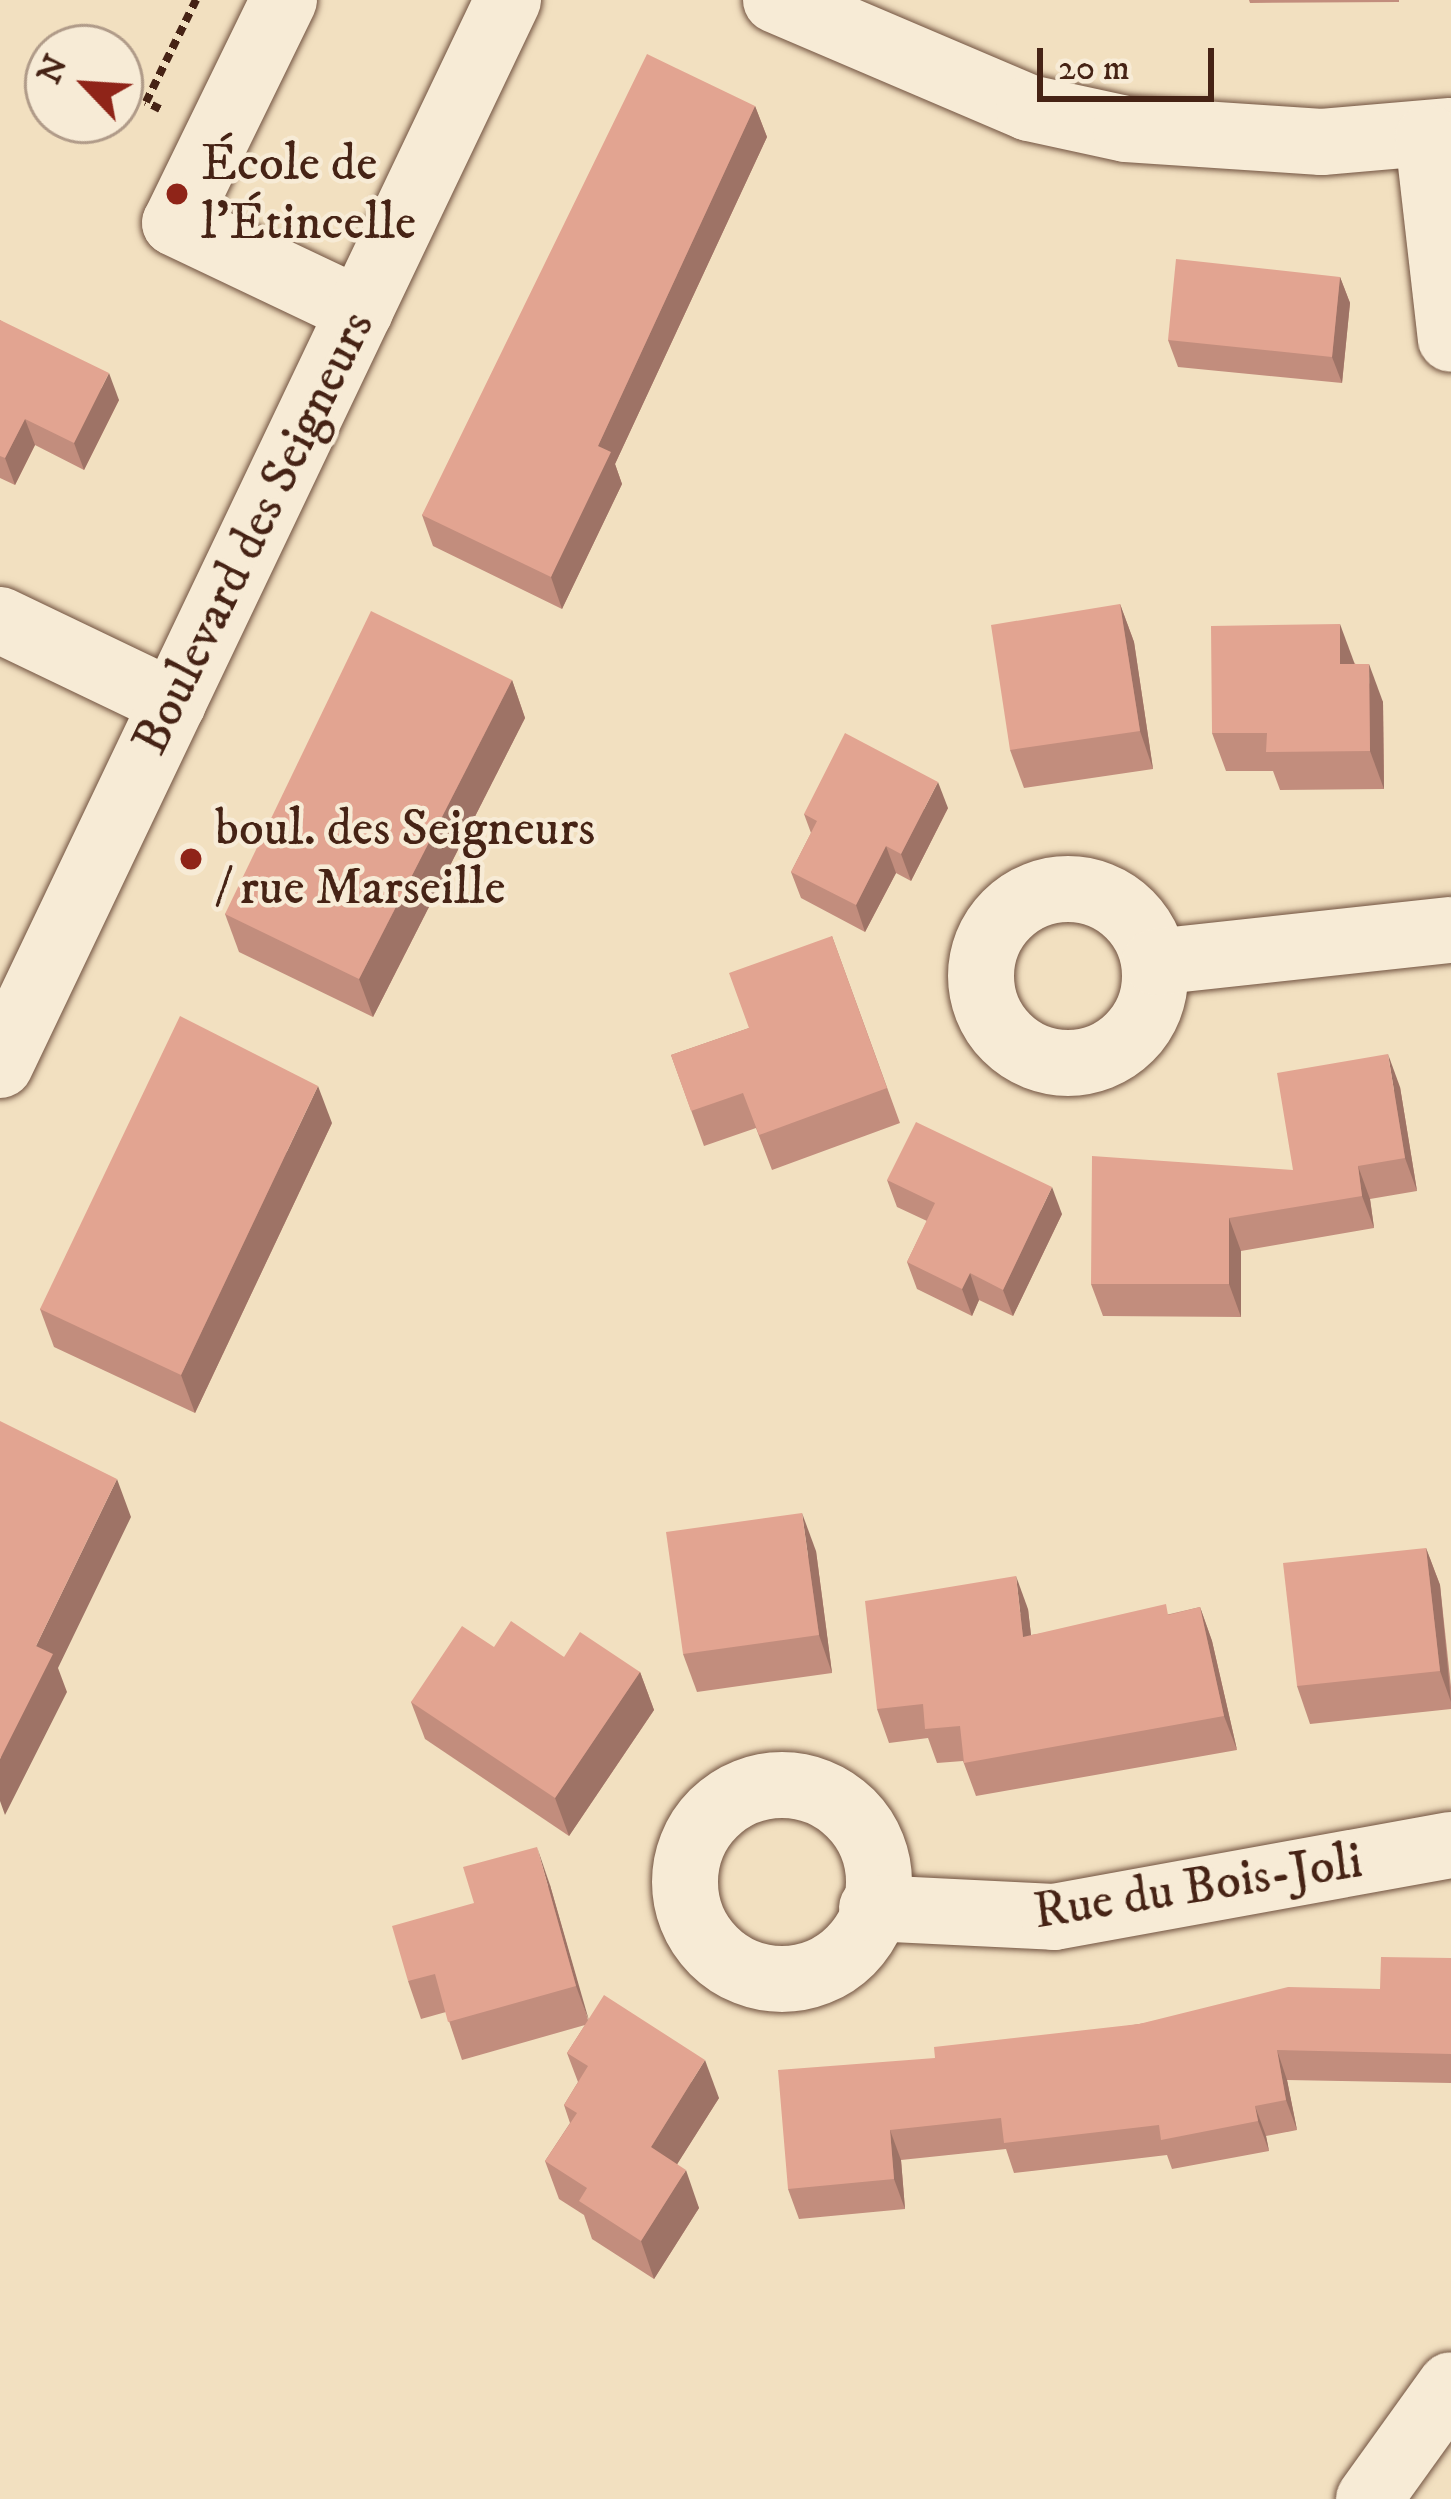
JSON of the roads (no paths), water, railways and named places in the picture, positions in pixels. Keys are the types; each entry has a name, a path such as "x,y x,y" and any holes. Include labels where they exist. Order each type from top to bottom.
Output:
{"street":[{"path":"284,0 175,223 360,310"},
{"name":"Boulevard des Seigneurs","path":"0,1066 508,0"},
{"path":"776,0 1029,108 1126,129 1440,134 1451,339"},
{"path":"0,620 173,703"},
{"path":"1154,962 1451,930"},
{"name":"Rue du Bois-Joli","path":"872,1908 1054,1917 1451,1845"},
{"path":"1369,2499 1451,2385"}],"place":[{"name":"École de l'Étincelle","path":"177,194"},
{"name":"boul. des Seigneurs / rue Marseille","path":"191,859"}]}
